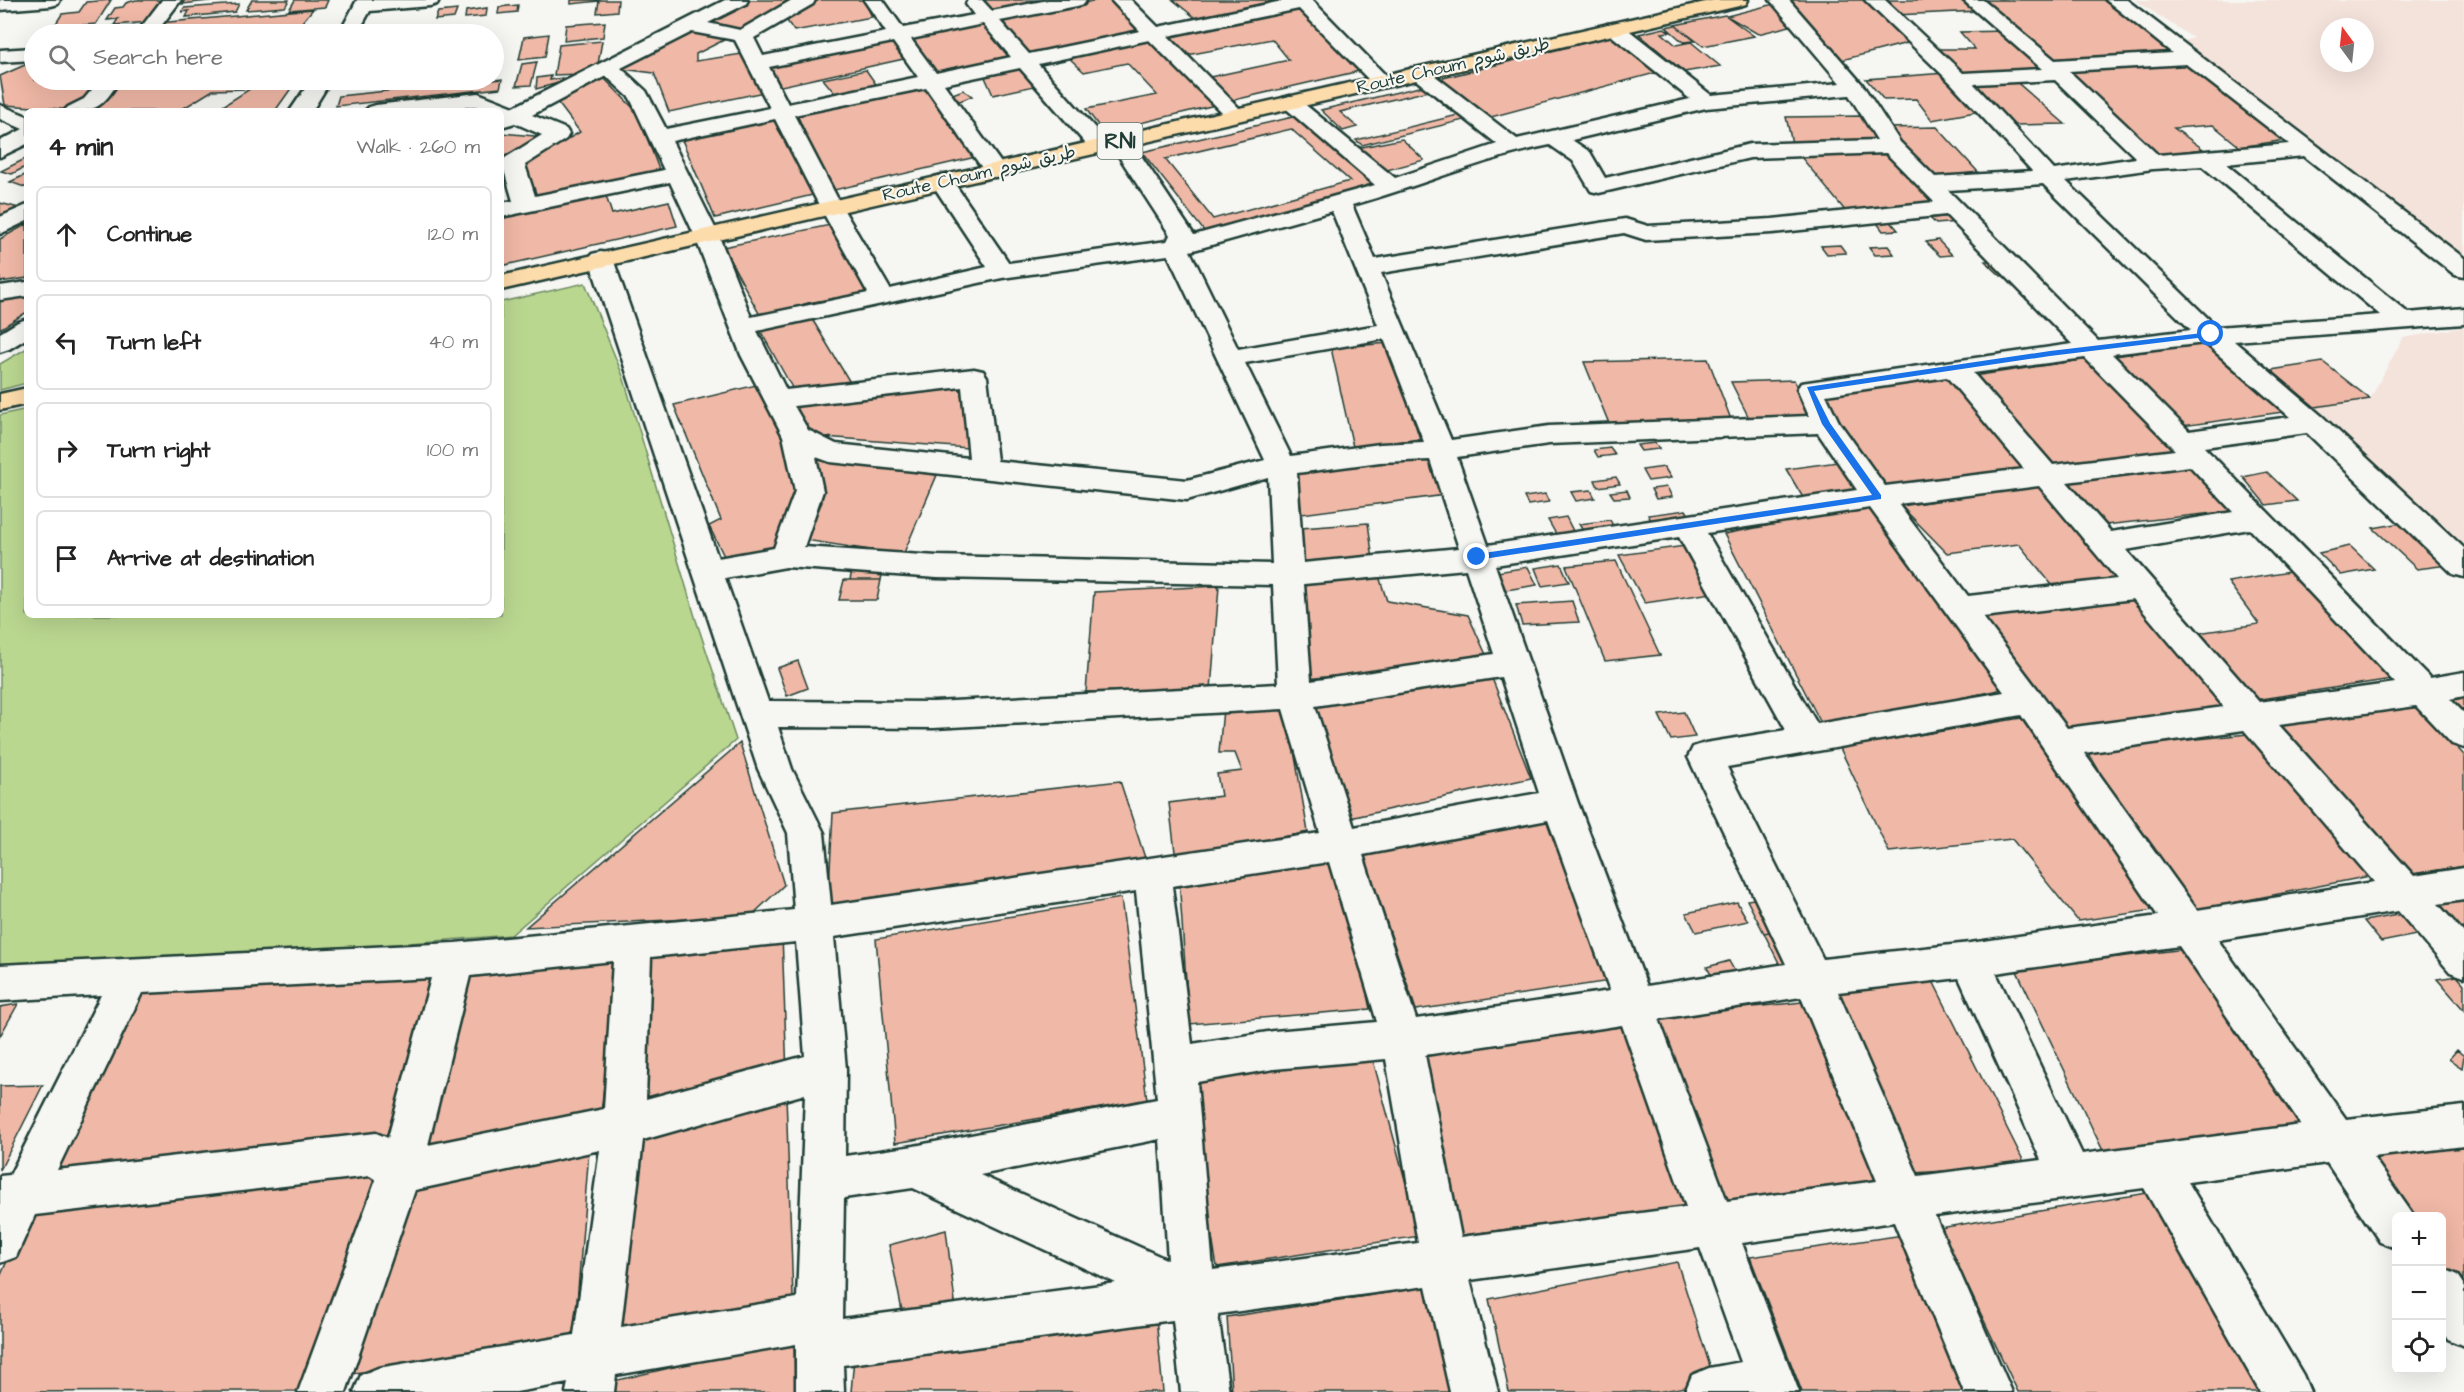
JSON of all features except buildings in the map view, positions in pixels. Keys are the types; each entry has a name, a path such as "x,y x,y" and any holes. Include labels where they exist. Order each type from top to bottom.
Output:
{"highway":[{"name":"Route Choum طريق شوم","path":"504,282 706,234 1739,0"},
{"path":"0,402 24,397"}],"street":[{"path":"5,5 51,0"},
{"path":"153,24 172,0"},
{"path":"353,24 365,3 430,0"},
{"path":"508,118 739,0"},
{"path":"688,25 743,36 806,0"},
{"path":"873,0 995,170"},
{"path":"972,0 1023,61 1110,144 1182,235 1176,247"},
{"path":"757,63 1077,0"},
{"path":"1120,0 1235,115"},
{"path":"1779,0 1855,88 1892,146 2257,518 2464,735"},
{"path":"1874,0 1958,80 2049,177 2211,334 2313,423 2464,566"},
{"path":"1972,0 2055,70 2153,162"},
{"path":"2115,0 2464,270"},
{"path":"661,137 1303,1 1381,81"},
{"path":"1614,28 1706,102"},
{"path":"743,36 831,207 883,298"},
{"path":"0,56 24,55"},
{"path":"1958,80 2192,58"},
{"path":"609,68 639,95 661,137 706,234 742,326 797,436 809,490 786,556"},
{"path":"1418,72 1513,146"},
{"path":"742,326 1002,272 1176,247 1392,187 1513,146 1706,102 1855,88"},
{"path":"81,108 91,103 102,90"},
{"path":"303,108 315,90"},
{"path":"402,108 478,99 492,108"},
{"path":"1290,102 1392,187"},
{"path":"0,111 24,123"},
{"path":"508,118 558,134 513,163 526,205"},
{"path":"0,150 24,137"},
{"path":"1554,138 1582,157 1612,206 1646,233 1749,227 1953,207"},
{"path":"1367,268 1612,206 1750,152 1892,146"},
{"path":"1930,184 2049,177 2153,162 2308,149"},
{"path":"2207,159 2402,321"},
{"path":"504,209 677,174"},
{"path":"942,182 1002,272"},
{"path":"1339,201 1441,450 1560,803 1773,1386 1709,1392"},
{"path":"0,227 24,214"},
{"path":"1176,247 1282,466 1294,696 1402,1038 1443,1261 1474,1392"},
{"path":"601,259 775,769 806,834 826,1069 820,1392"},
{"path":"0,293 24,289"},
{"path":"2392,1219 2030,701 1826,424 1810,389 2211,334 2464,316"},
{"path":"0,344 24,329"},
{"path":"1230,358 1393,330"},
{"path":"1954,368 2048,475 2252,717 2464,960"},
{"path":"778,399 974,377 984,470"},
{"path":"708,570 786,556 937,567 1288,575 1477,557 1878,497 2048,475 2313,423"},
{"path":"797,436 830,453 1187,490 1268,468 1380,453 1441,450 1549,435 1826,424"},
{"path":"2104,543 2257,518"},
{"path":"1688,526 1808,739"},
{"path":"1961,608 2141,587"},
{"path":"757,714 934,715 1294,696 1513,663"},
{"path":"2058,743 2252,717 2464,684"},
{"path":"1988,1392 1812,978 1705,757 2030,701"},
{"path":"0,983 455,960 814,924 1342,844 1560,803"},
{"path":"1152,873 1175,1066 1193,1295 1205,1392"},
{"path":"1175,1066 1274,1050 1435,1036 1812,978 1970,960 2188,928 2464,884"},
{"path":"591,1374 624,1125 633,943"},
{"path":"322,1392 400,1172 455,960"},
{"path":"1970,960 2071,1177"},
{"path":"0,1242 11,1197 130,976"},
{"path":"11,1197 376,1154 400,1172 624,1125 826,1069"},
{"path":"823,1180 914,1167 1179,1115"},
{"path":"378,1392 591,1374 820,1331 1193,1295 2337,1140 2464,1126"},
{"path":"2154,1165 2286,1392"},
{"path":"914,1167 1193,1295"},
{"path":"2446,1297 2464,1323"}],"shaded area":[{"path":"2135,0 2464,0 2464,259 2184,41 2193,38"},
{"path":"2464,327 2464,545 2315,407 2370,399 2403,338"}],"green space":[{"path":"585,283 623,376 696,620 736,740 511,935 0,975 0,415 24,410 24,618 504,618 504,301"},
{"path":"24,350 24,384 0,390 0,364"}],"route":[{"path":"1477,557 1878,497 1826,424 1810,389 2050,354 2211,334"}]}
